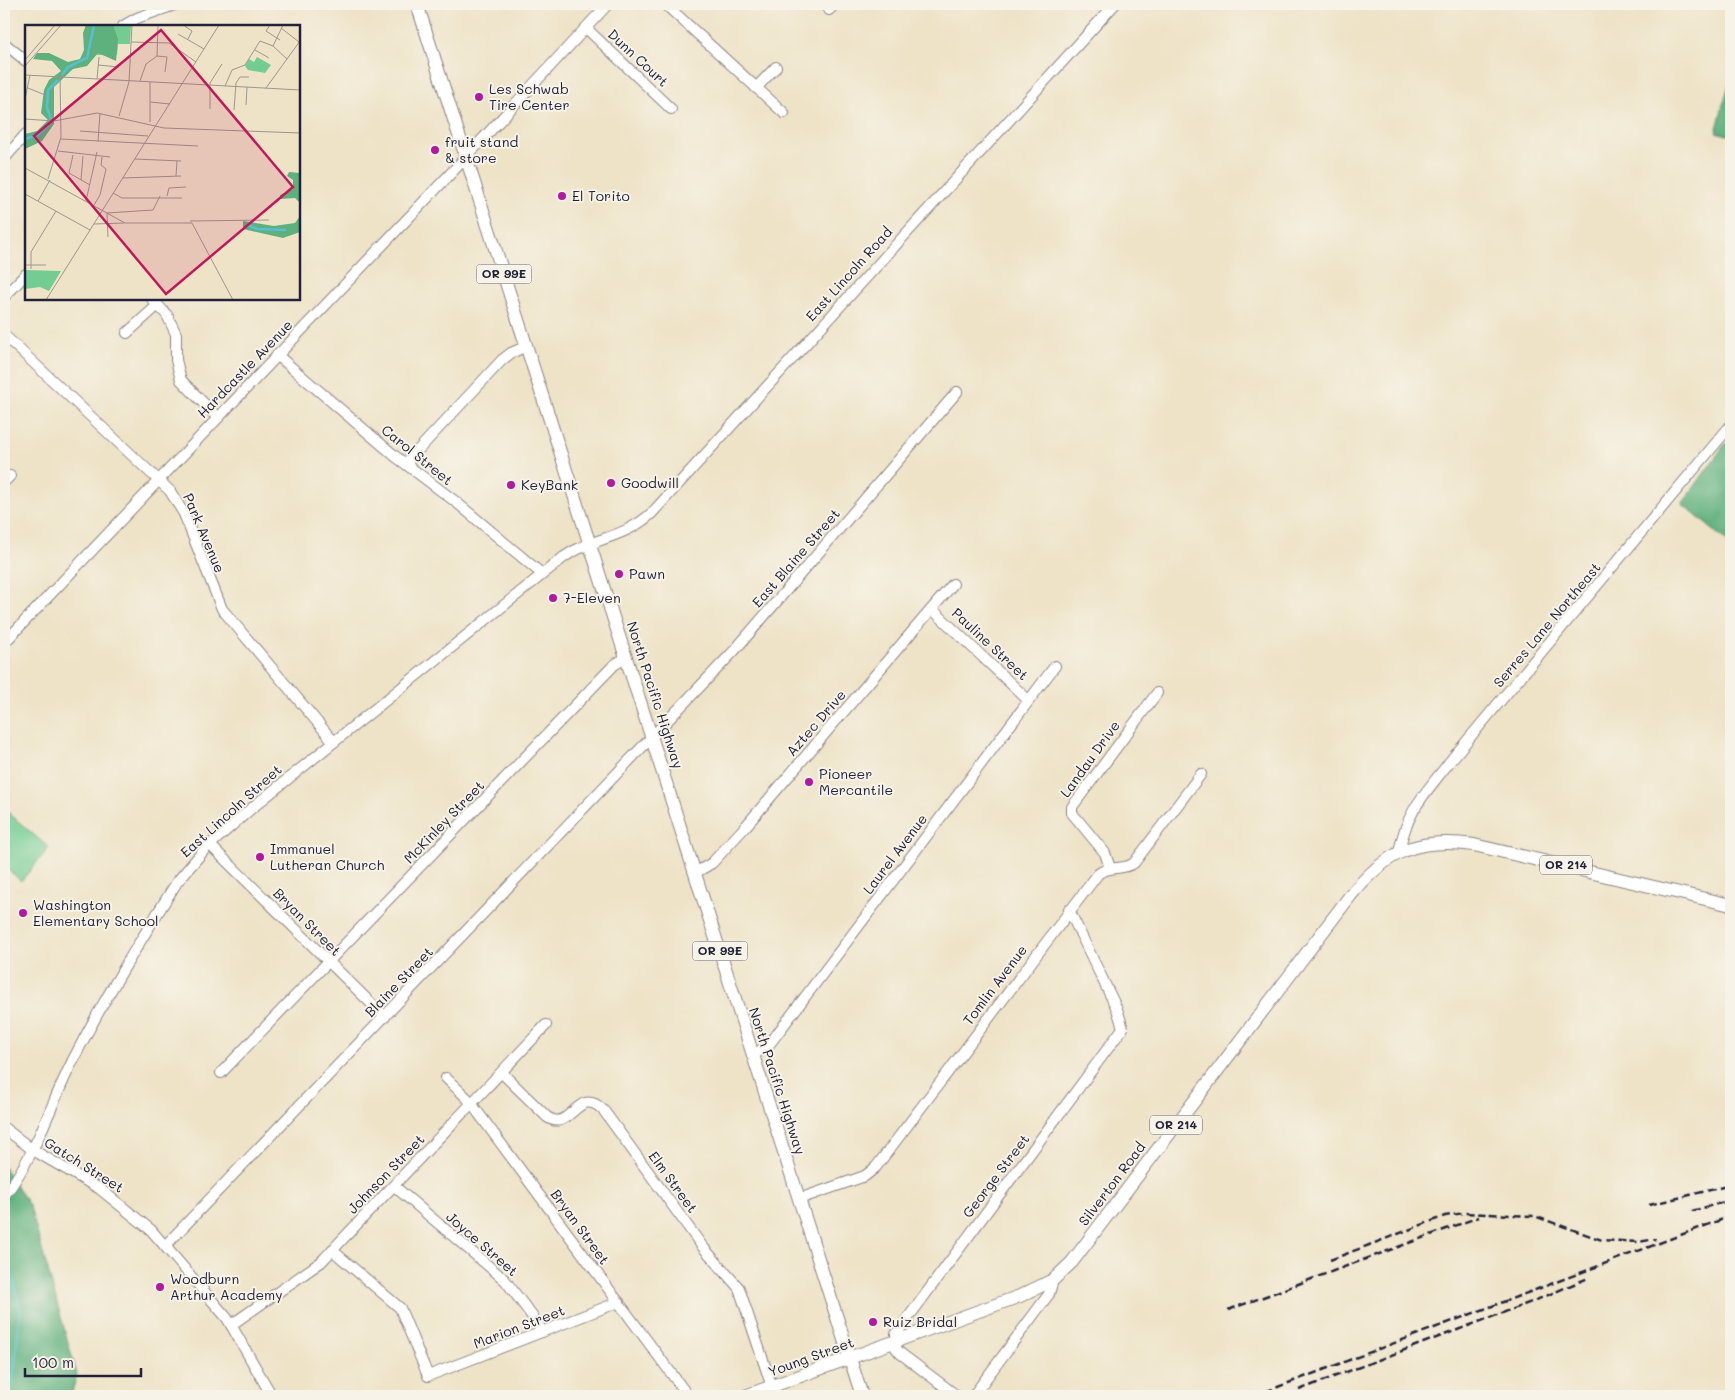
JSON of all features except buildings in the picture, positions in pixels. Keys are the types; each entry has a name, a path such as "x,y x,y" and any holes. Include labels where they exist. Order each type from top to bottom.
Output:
{"main road":[{"name":"North Pacific Highway","path":"417,4 862,1396"},
{"name":"OR 214","path":"1399,852 1430,842 1474,845 1731,905"},
{"name":"Silverton Road","path":"1053,1280 1072,1262 1368,874 1399,852"},
{"name":"Young Street","path":"745,1396 1020,1296 1053,1280"}],"street":[{"path":"125,25 137,18 177,4"},
{"name":"Hardcastle Avenue","path":"4,644 608,4"},
{"path":"666,4 784,113"},
{"name":"East Lincoln Road","path":"591,544 626,531 642,522 1115,4"},
{"name":"Dunn Court","path":"586,28 671,108"},
{"path":"4,43 25,60"},
{"path":"756,88 776,67"},
{"path":"4,159 25,135"},
{"path":"4,297 25,275"},
{"path":"127,333 155,302 170,321 176,334 176,360 181,380 218,418"},
{"name":"Park Avenue","path":"4,334 159,479 180,505 222,609 334,742"},
{"path":"406,463 511,352 527,346"},
{"name":"Carol Street","path":"277,355 542,574"},
{"name":"East Blaine Street","path":"652,738 734,651 957,392"},
{"name":"Serres Lane Northeast","path":"1399,852 1403,832 1410,814 1436,780 1731,425"},
{"name":"East Lincoln Street","path":"4,1196 33,1150 69,1069 104,1001 181,876 210,845 334,742 573,550 591,544"},
{"name":"Aztec Drive","path":"695,873 712,863 745,827 953,584"},
{"name":"Pauline Street","path":"932,609 1028,700"},
{"name":"McKinley Street","path":"221,1073 614,665 627,657"},
{"name":"Laurel Avenue","path":"753,1055 768,1046 1055,666"},
{"name":"Landau Drive","path":"1110,868 1105,853 1072,812 1072,807 1157,693"},
{"name":"Blaine Street","path":"166,1246 652,738"},
{"name":"Tomlin Avenue","path":"799,1199 864,1176 876,1167 1098,874 1110,868 1127,867 1137,860 1201,774"},
{"name":"Bryan Street","path":"210,845 385,1017"},
{"name":"George Street","path":"895,1342 896,1334 901,1324 1123,1028 1117,1008 1069,910"},
{"name":"Johnson Street","path":"232,1325 308,1273 394,1186 546,1025"},
{"name":"Elm Street","path":"502,1073 547,1117 554,1121 562,1121 578,1106 587,1102 596,1104 604,1111 702,1246 738,1288 772,1387"},
{"name":"Bryan Street","path":"446,1078 472,1104 688,1396"},
{"name":"Gatch Street","path":"4,1128 33,1150 100,1189 149,1228 232,1325 272,1396"},
{"name":"Joyce Street","path":"394,1186 505,1280 542,1332"},
{"name":"Marion Street","path":"332,1250 400,1308 428,1376 618,1302"},
{"name":"Silverton Road","path":"973,1396 1049,1294 1053,1280"},
{"path":"895,1342 900,1352 958,1396"}],"green space":[{"path":"1731,76 1731,136 1716,132"},
{"path":"1731,442 1731,545 1682,504 1725,444"},
{"path":"4,809 49,848 21,881 4,866"},
{"path":"4,1167 30,1207 77,1374 71,1396 4,1396"}],"waterway":[{"path":"4,1240 20,1311 14,1372 9,1396"}],"railway":[{"path":"1649,1205 1731,1185"},
{"path":"1692,1211 1731,1200"},
{"path":"1330,1260 1445,1216 1464,1213 1534,1216 1602,1240 1638,1242 1656,1239"},
{"path":"1254,1396 1731,1216"},
{"path":"1228,1310 1479,1217"},
{"path":"1299,1390 1534,1301 1588,1278"}],"place":[{"name":"Les Schwab Tire Center","path":"479,97"},
{"name":"fruit stand & store","path":"435,150"},
{"name":"El Torito","path":"562,196"},
{"name":"Goodwill","path":"611,483"},
{"name":"KeyBank","path":"511,485"},
{"name":"Pawn","path":"619,574"},
{"name":"7-Eleven","path":"553,598"},
{"name":"Pioneer Mercantile","path":"809,782"},
{"name":"Immanuel Lutheran Church","path":"260,857"},
{"name":"Washington Elementary School","path":"23,913"},
{"name":"Woodburn Arthur Academy","path":"160,1287"},
{"name":"Ruiz Bridal","path":"873,1322"}]}
